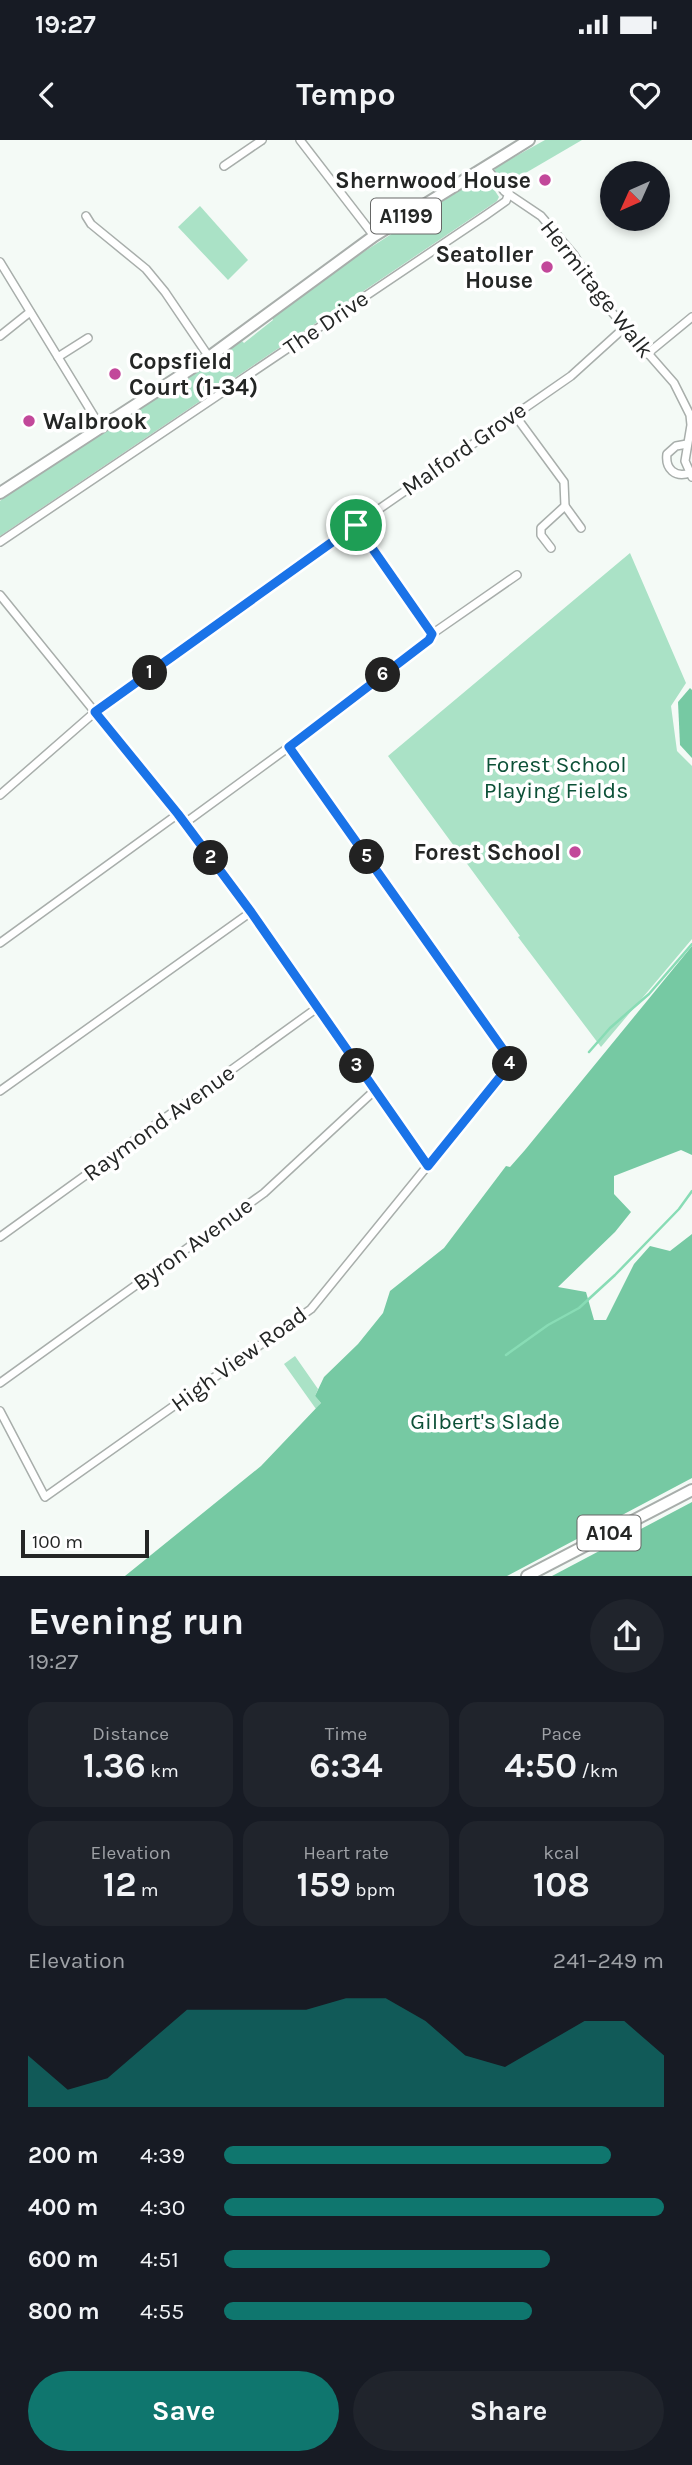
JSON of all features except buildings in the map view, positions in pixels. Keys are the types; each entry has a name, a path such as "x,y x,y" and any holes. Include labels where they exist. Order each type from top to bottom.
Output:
{"main road":[{"name":"A1199","path":"0,493 209,356 374,236 529,140"},
{"name":"A104","path":"527,1576 692,1490"}],"street":[{"path":"224,166 262,140"},
{"path":"300,140 374,236"},
{"name":"Hermitage Walk","path":"486,167 496,183 541,216 562,239 603,302 674,383 690,415 691,425 685,461 691,475 674,474 668,468 667,454 677,446 687,444"},
{"name":"The Drive","path":"0,542 486,215 506,201 509,193"},
{"path":"86,216 91,224 146,269 209,356"},
{"path":"0,262 100,426"},
{"path":"0,336 30,312"},
{"path":"647,354 692,317"},
{"name":"Malford Grove","path":"0,795 95,712 356,525 571,376 624,328"},
{"path":"58,357 88,338"},
{"path":"514,414 564,482 565,506 581,528"},
{"path":"551,548 541,535 541,528 565,506"},
{"path":"356,525 432,634"},
{"path":"185,823 429,640 432,634 517,575"},
{"path":"0,595 185,823 251,912 428,1166"},
{"name":"High View Road","path":"0,1411 46,1496 311,1309 512,1062 289,747"},
{"path":"0,943 178,814"},
{"path":"0,1091 251,912"},
{"name":"Raymond Avenue","path":"0,1237 317,1008"},
{"name":"Byron Avenue","path":"0,1383 264,1193 374,1091"}],"green space":[{"path":"545,140 582,140 505,185 494,171 496,167"},
{"path":"485,176 499,197 497,201 0,536 2,499 242,341 244,343 273,320 272,318 351,260"},
{"path":"200,206 248,260 228,280 178,227"},
{"name":"Forest School Playing Fields","path":"630,553 686,683 671,706 677,751 692,766 692,939 601,1047 388,756"},
{"path":"690,688 692,758 680,745 678,702"},
{"name":"Gilbert's Slade","path":"692,946 692,1155 681,1150 614,1176 614,1194 631,1212 615,1232 558,1287 586,1292 594,1320 606,1320 634,1264 650,1246 670,1251 692,1234 692,1478 507,1576 125,1576 261,1466 321,1403 315,1396 324,1377 358,1344 383,1313 390,1291 444,1248 506,1166 510,1167 525,1150"},
{"path":"295,1356 318,1389 315,1396 321,1403 316,1409 284,1364"},
{"path":"692,1502 692,1576 552,1576"}],"waterway":[{"path":"589,1052 610,1028 649,994 692,944"},
{"path":"506,1355 548,1325 579,1308 679,1209 692,1191"}],"place":[{"name":"Shernwood House","path":"545,180"},
{"name":"Seatoller House","path":"547,267"},
{"name":"Copsfield Court (1-34)","path":"115,374"},
{"name":"Walbrook","path":"29,421"},
{"name":"Forest School","path":"575,852"}],"route":[{"path":"356,525 432,634 429,640 289,747 512,1062 428,1166 251,912 178,814 95,712 356,525"}]}
